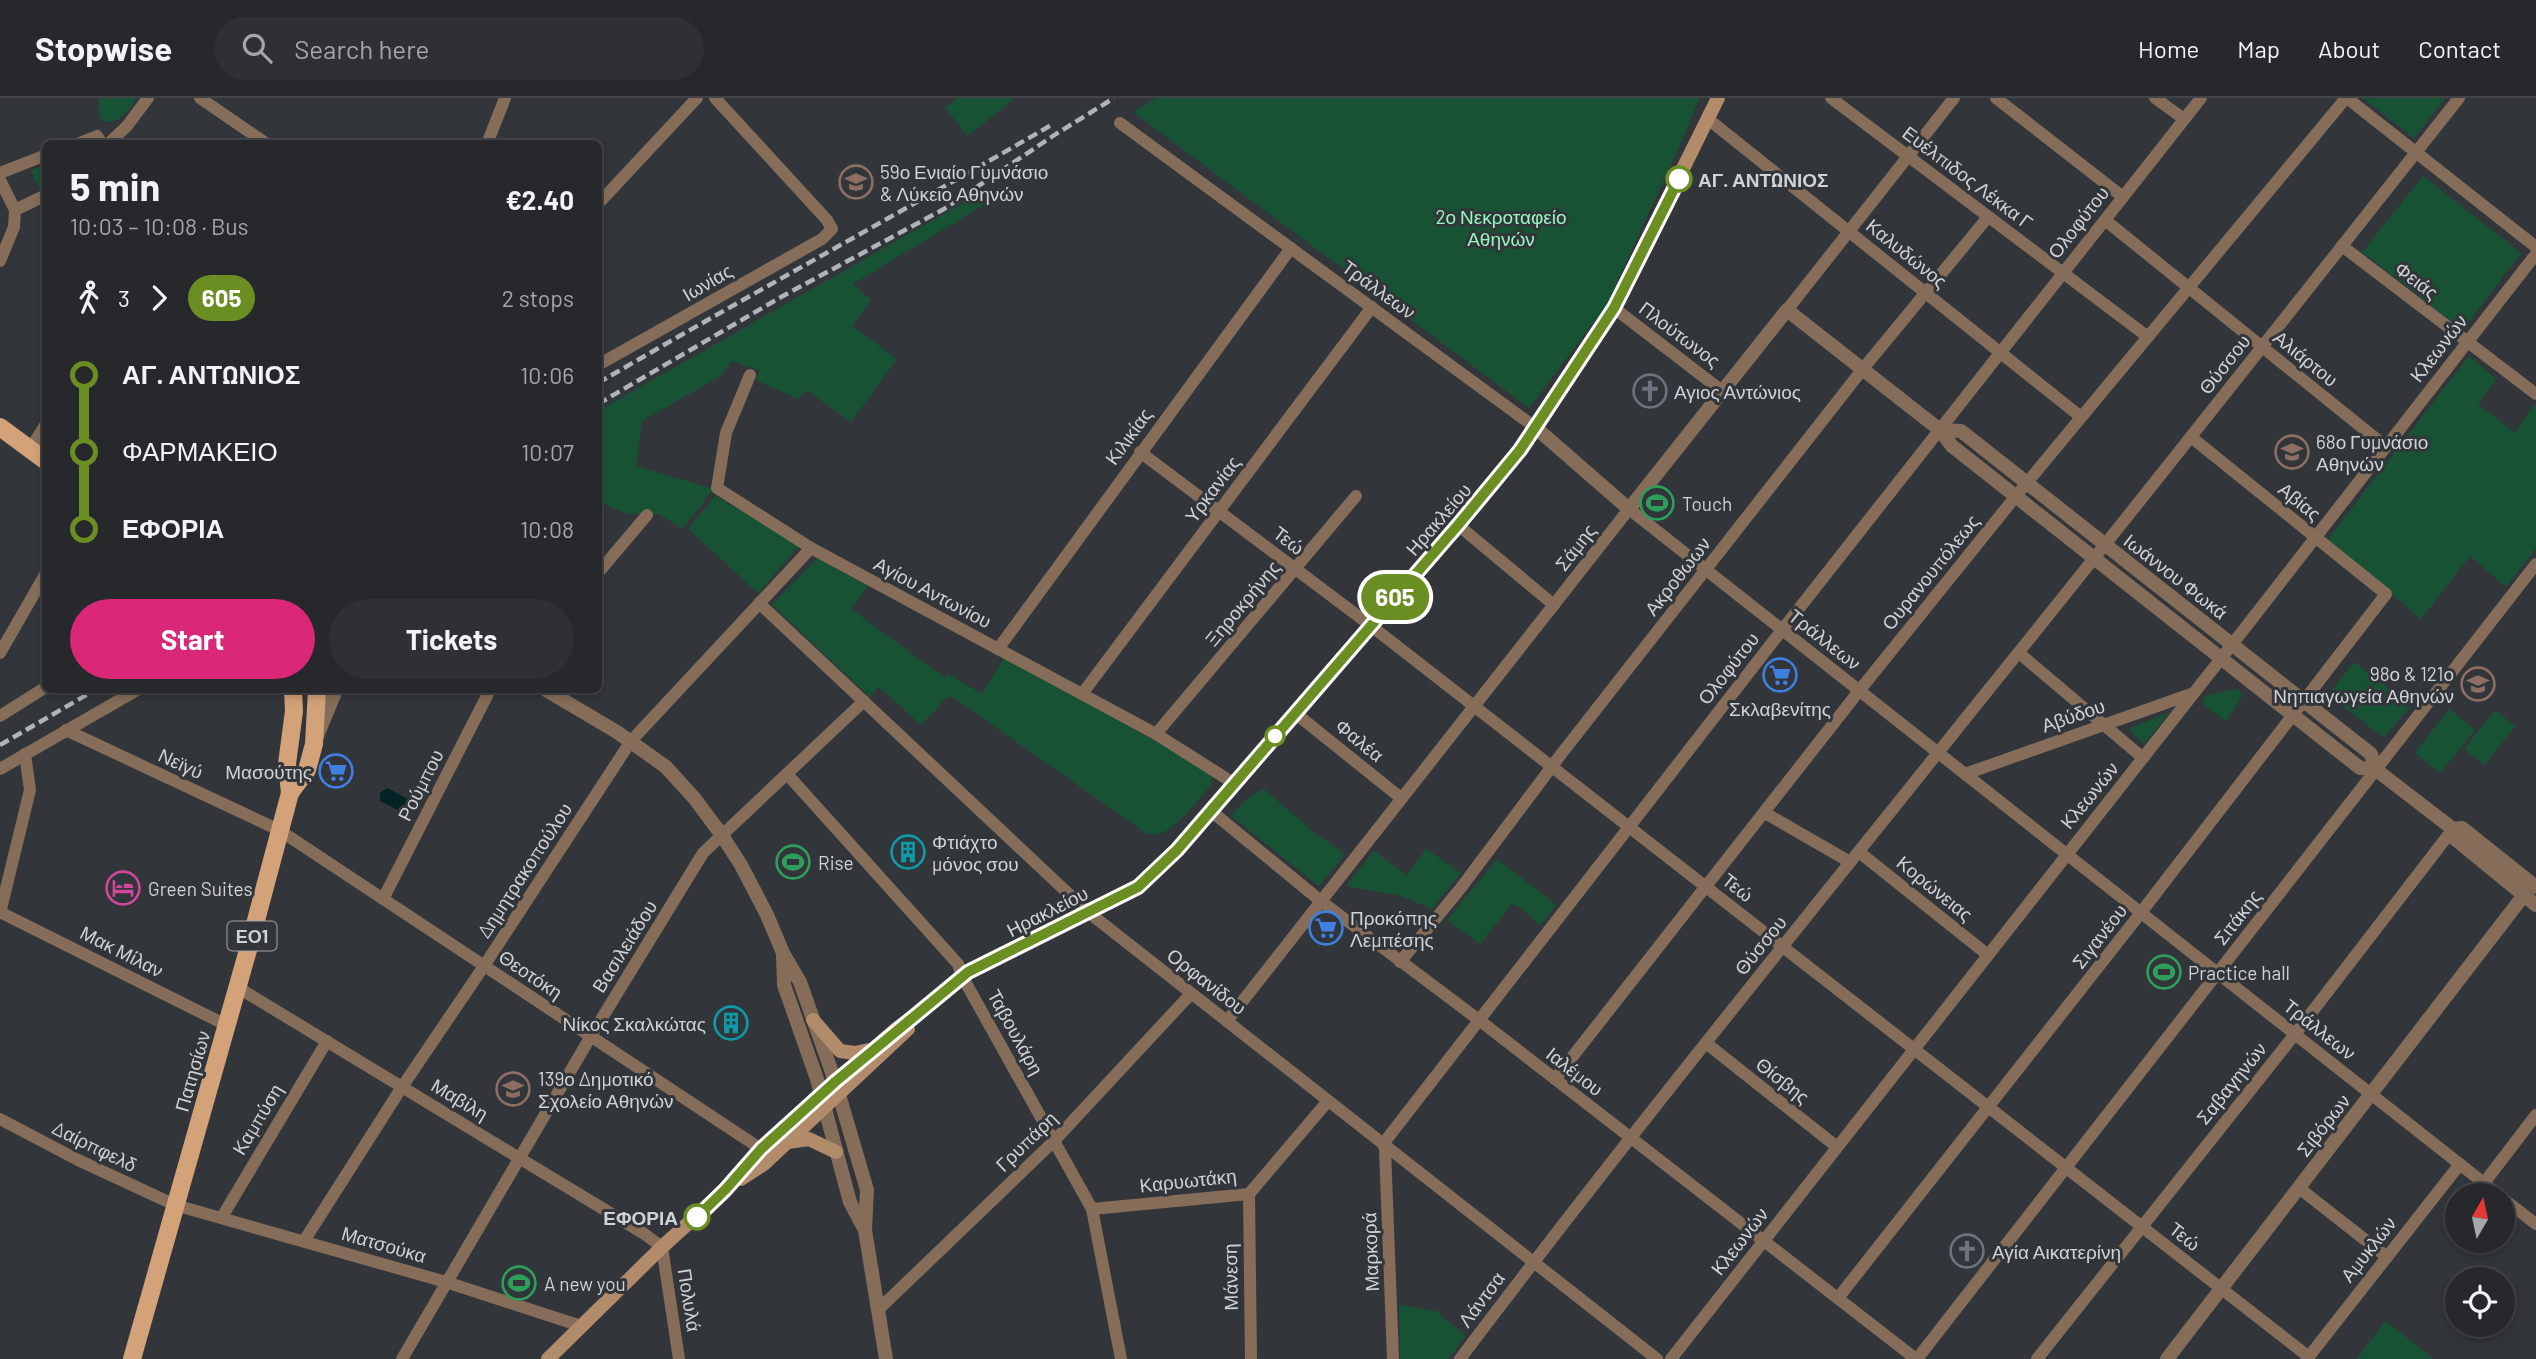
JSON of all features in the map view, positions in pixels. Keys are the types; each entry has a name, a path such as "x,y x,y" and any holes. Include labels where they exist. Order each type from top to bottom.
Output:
{"main road":[{"name":"Ηρακλείου","path":"837,1088 871,1050 962,976 1138,887 1177,850 1458,525 1536,428 1614,308 1718,98"},
{"path":"0,427 42,458"},
{"name":"Πατησίων","path":"290,793 287,764 295,711 293,693"},
{"name":"Πατησίων","path":"132,1359 279,830 290,793 307,770 314,744 317,693"},
{"name":"Ηρακλείου","path":"548,1359 662,1247 725,1190 761,1149 902,1036 925,1008"},
{"path":"813,1020 840,1051 855,1053 871,1050"},
{"name":"Ηρακλείου","path":"725,1190 764,1164 823,1101"},
{"path":"787,1142 809,1139 836,1152"}],"street":[{"path":"105,140 127,126 148,98"},
{"path":"200,98 261,140"},
{"path":"489,140 505,98"},
{"path":"602,200 697,98"},
{"name":"Ιωνίας","path":"602,363 822,239 832,229 827,220 715,98"},
{"name":"Ευέλπιδος Λέκκα Γ","path":"1831,98 2148,337"},
{"name":"Σάμης","path":"1227,1021 1954,98"},
{"path":"1996,98 2123,197"},
{"path":"2155,98 2184,119"},
{"name":"Ολοφύτου","path":"1383,1144 1782,630 2201,98"},
{"path":"2346,98 2536,247"},
{"name":"Ουρανουπόλεως","path":"1555,1079 1859,691 2027,482 2346,98"},
{"name":"Θύσσου","path":"1533,1262 2459,98"},
{"name":"Καλυδώνος","path":"1708,119 2081,417"},
{"name":"Τράλλεων","path":"1120,123 1536,428 1629,509 2484,1183"},
{"path":"0,173 42,157"},
{"path":"0,180 15,210 14,227 0,261"},
{"path":"15,210 42,197"},
{"name":"Ακροθωων","path":"1400,962 1460,889 1862,370 1989,217"},
{"name":"Αλιάρτου","path":"2105,220 2385,446"},
{"name":"Φειάς","path":"2342,246 2536,394"},
{"name":"Κιλικίας","path":"998,649 1290,248"},
{"name":"Κλεωνών","path":"1671,1359 2536,254"},
{"name":"Υρκανίας","path":"1082,694 1372,307"},
{"name":"Πλούτωνος","path":"1614,308 1722,391"},
{"name":"Ιωάννου Φωκά","path":"1787,310 1940,430 1952,446 2293,716 2360,768 2375,769 2453,829 2454,838 2533,890"},
{"name":"Αγίου Αντωνίου","path":"750,375 726,433 717,488 811,548 1156,734 1235,784"},
{"path":"30,449 42,430"},
{"name":"Ιωάννου Φωκά","path":"1940,430 1961,431 2027,482 2371,754 2375,769"},
{"name":"Αβίας","path":"2190,437 2386,594"},
{"name":"Τεώ","path":"1140,452 1370,625 2308,1358"},
{"name":"Ξηροκρήνης","path":"1156,734 1356,496"},
{"path":"602,568 647,515"},
{"path":"1458,525 1554,604"},
{"name":"Δημητρακοπούλου","path":"304,1241 402,1087 631,741 811,548"},
{"name":"Σιτάκης","path":"1917,1359 2536,564"},
{"path":"0,653 42,579"},
{"name":"Σιγανέου","path":"1838,1298 2141,913 2386,594"},
{"name":"Ορφανίδου","path":"759,603 1088,912 1657,1359"},
{"path":"2018,653 2143,758"},
{"path":"1,714 42,689"},
{"path":"0,769 132,693"},
{"path":"314,744 335,693"},
{"name":"Ρούμπου","path":"383,899 488,693"},
{"path":"551,693 631,741 666,767 721,834 747,875 783,953 800,982 837,1088 867,1190 866,1230 886,1359"},
{"name":"Αβύδου","path":"1965,774 2195,693"},
{"name":"Βασιλειάδου","path":"402,1359 519,1157 703,853 864,701"},
{"name":"Φαλέα","path":"1295,713 1401,798"},
{"name":"Νεϊγύ","path":"66,730 279,830"},
{"path":"0,912 30,790 25,754"},
{"name":"Ταβουλάρη","path":"787,774 958,964 962,976 1092,1209 1121,1359"},
{"name":"Ιαλέμου","path":"1211,811 1322,902 1917,1359"},
{"path":"1765,813 1850,862"},
{"name":"Σαβαγηνών","path":"2037,1359 2295,1034 2453,829"},
{"name":"Θεοτόκη","path":"279,830 761,1149"},
{"name":"Κορώνειας","path":"1859,852 1988,955"},
{"name":"Σιβόρων","path":"2167,1359 2371,1094 2533,890"},
{"name":"Μακ Μίλαν","path":"0,912 226,1025"},
{"path":"783,953 784,985 823,1101 850,1202 866,1230"},
{"name":"Μαβίλη","path":"237,987 519,1157 662,1247"},
{"name":"Γρυπάρη","path":"879,1309 1054,1141 1187,998 1194,995"},
{"name":"Καμπύση","path":"222,1217 327,1041"},
{"name":"Θίσβης","path":"1706,1043 1837,1147"},
{"name":"Καρυωτάκη","path":"1092,1209 1249,1194 1328,1101"},
{"path":"2484,1183 2536,1115"},
{"name":"Δαίρπφελδ","path":"0,1119 78,1160 175,1205"},
{"name":"Μαρκορά","path":"1383,1144 1393,1359"},
{"name":"Αμυκλών","path":"2308,1358 2460,1164"},
{"path":"2299,1188 2387,1257"},
{"name":"Μάνεση","path":"1249,1194 1251,1359"},
{"name":"Ματσούκα","path":"175,1205 446,1282 581,1326"},
{"name":"Τράλλεων","path":"2515,1208 2536,1224"},
{"name":"Πολυλά","path":"662,1247 679,1359"},
{"name":"Λάντσα","path":"1460,1359 1533,1262"}],"green space":[{"path":"99,98 137,98 119,118 103,122 98,109"},
{"path":"957,98 1014,99 968,136 945,108"},
{"name":"2ο Νεκροταφείο Αθηνών","path":"1156,98 1699,98 1606,306 1529,408 1133,112"},
{"path":"2363,98 2445,98 2414,138"},
{"path":"42,166 41,193 31,171"},
{"path":"2423,176 2521,253 2463,330 2362,252"},
{"path":"993,186 999,196 853,284 871,300 852,326 897,359 851,422 806,390 798,399 756,380 760,371 732,361 719,377 642,421 636,466 714,489 682,529 659,514 628,514 602,503 602,409"},
{"path":"2469,356 2496,379 2478,404 2515,433 2533,405 2536,407 2536,548 2506,587 2470,556 2421,619 2328,539"},
{"path":"715,496 801,544 758,593 688,529"},
{"path":"817,558 868,586 851,609 945,678 948,674 982,694 1004,658 1208,770 1213,776 1211,785 1173,826 1156,835 1147,834 954,698 948,696 921,725 879,687 870,697 772,605"},
{"path":"2354,662 2411,705 2384,738 2328,695"},
{"path":"2236,689 2243,695 2226,721 2203,705 2205,696"},
{"path":"2449,709 2475,730 2440,773 2415,753"},
{"path":"2495,710 2515,726 2485,765 2464,749"},
{"path":"2170,712 2144,744 2128,729"},
{"path":"1264,789 1316,834 1345,854 1319,886 1231,816 1250,796"},
{"path":"1426,849 1461,873 1432,909 1401,896 1346,886 1374,851 1407,875"},
{"path":"1497,859 1556,905 1540,926 1522,909 1512,904 1480,944 1447,920"},
{"path":"1399,1305 1436,1311 1466,1336 1448,1359 1400,1359"},
{"path":"2385,1321 2434,1359 2357,1359"}],"water":[{"path":"387,788 414,802 408,815 380,801 380,793"}],"railway":[{"path":"602,402 781,297 944,209 1114,98"},
{"path":"602,381 1053,124"},
{"path":"0,745 90,693"}],"bus line":[{"name":"605","path":"697,1217 761,1149 809,1105 896,1029 968,972 1138,887 1177,850 1520,450 1614,308 1679,179"}],"place":[{"name":"ΑΓ. ΑΝΤΩΝΙΟΣ","path":"1679,179"},
{"name":"59ο Ενιαίο Γυμνάσιο & Λύκειο Αθηνών","path":"856,182"},
{"name":"Αγιος Αντώνιος","path":"1650,391"},
{"name":"68ο Γυμνάσιο Αθηνών","path":"2292,452"},
{"name":"Touch","path":"1657,503"},
{"name":"Σκλαβενίτης","path":"1780,675"},
{"name":"98ο & 121ο Νηπιαγωγεία Αθηνών","path":"2478,684"},
{"name":"Μασούτης","path":"336,771"},
{"name":"Φτιάχτο μόνος σου","path":"908,852"},
{"name":"Rise","path":"793,862"},
{"name":"Green Suites","path":"123,888"},
{"name":"Προκόπης Λεμπέσης","path":"1326,928"},
{"name":"Practice hall","path":"2164,972"},
{"name":"Νίκος Σκαλκώτας","path":"731,1023"},
{"name":"139ο Δημοτικό Σχολείο Αθηνών","path":"513,1089"},
{"name":"ΕΦΟΡΙΑ","path":"697,1217"},
{"name":"Αγία Αικατερίνη","path":"1967,1251"},
{"name":"A new you","path":"519,1283"}]}
